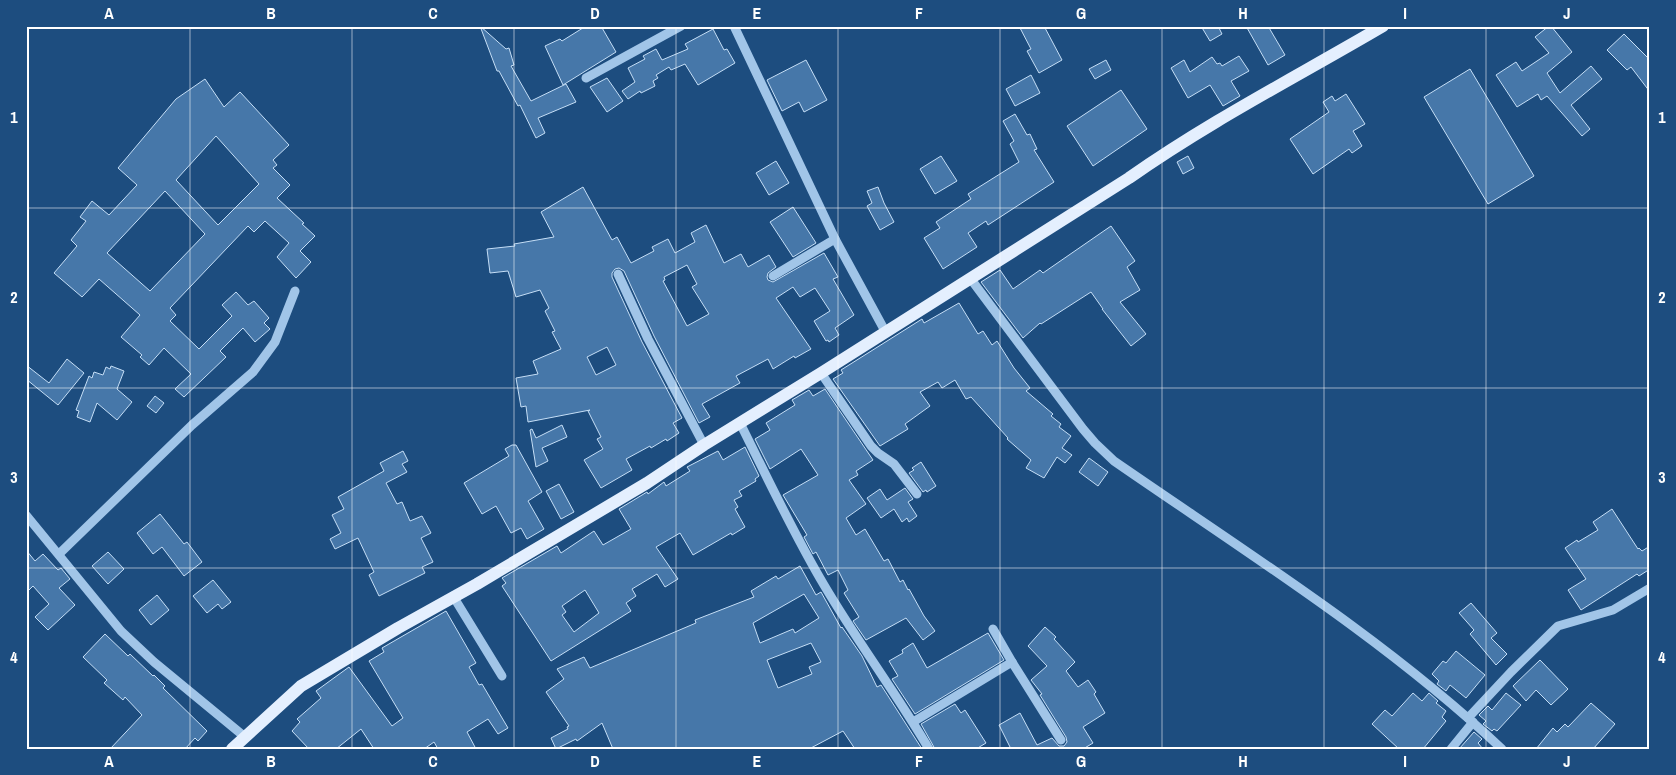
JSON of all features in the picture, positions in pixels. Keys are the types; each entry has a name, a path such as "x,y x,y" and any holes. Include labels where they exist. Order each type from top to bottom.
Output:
{"main road":[{"path":"232,749 301,686 647,483 704,444 821,373 1129,178 1169,150 1266,92 1383,26"}],"street":[{"path":"586,78 681,26"},
{"path":"734,26 834,239 885,331"},
{"path":"773,276 834,239"},
{"path":"618,274 648,339 704,444"},
{"path":"970,278 1083,429 1114,462 1362,632 1471,720 1502,749"},
{"path":"59,554 192,425 253,372 275,342 296,292"},
{"path":"821,373 871,446 894,464 917,494"},
{"path":"740,423 824,585 913,722 928,749"},
{"path":"26,515 121,631 176,680 245,737"},
{"path":"1451,749 1471,720 1511,672 1558,626 1613,610 1650,588"},
{"path":"452,596 502,676"},
{"path":"994,629 1012,662 1061,740"},
{"path":"913,722 1012,662"}],"building":[{"path":"480,26 506,49 509,48 514,65 511,66 531,101 566,84 576,102 538,118 545,133 536,138 520,105 518,106 499,71 497,71"},
{"path":"586,26 601,26 616,52 563,85 545,46 560,39 562,41"},
{"path":"1019,26 1044,26 1062,60 1039,73 1027,51 1031,49"},
{"path":"1201,26 1218,26 1222,34 1210,41"},
{"path":"1246,26 1268,26 1285,55 1268,65"},
{"path":"1549,26 1572,52 1547,73 1560,93 1591,66 1602,79 1571,105 1590,129 1582,136 1547,96 1541,100 1538,94 1517,107 1496,75 1516,62 1522,71 1549,53 1535,37"},
{"path":"713,29 724,50 727,49 735,63 698,85 685,64 671,70 669,67 656,75 658,78 653,81 655,86 641,93 640,91 628,99 622,91 635,82 628,68 645,59 643,56 656,49 662,60 688,49 685,44"},
{"path":"1624,34 1650,60 1650,92 1631,67 1627,70 1607,50"},
{"path":"1239,56 1249,71 1231,81 1240,96 1223,106 1210,85 1188,98 1171,68 1184,60 1190,72 1212,57 1217,64 1220,63 1222,66"},
{"path":"806,60 827,100 804,112 799,102 782,111 767,80"},
{"path":"1106,60 1111,70 1095,79 1089,69"},
{"path":"1470,69 1534,176 1488,204 1424,97"},
{"path":"1031,75 1040,93 1015,106 1006,89"},
{"path":"607,78 623,101 607,112 590,87"},
{"path":"205,79 224,107 240,92 289,145 273,160 277,165 273,168 290,185 277,198 315,236 300,251 311,262 296,278 277,257 289,243 265,221 254,232 248,226 170,308 176,315 170,321 199,349 232,316 222,305 236,292 248,305 254,301 269,318 264,323 270,329 255,342 243,328 220,351 226,357 184,397 175,389 191,374 164,348 149,365 140,357 142,355 121,337 140,315 99,279 82,297 54,273 77,246 71,240 86,221 80,217 92,201 109,215 137,185 118,168 176,99","holes":["216,136 259,184 218,225 176,180","165,191 205,234 150,291 107,253"]},
{"path":"1121,90 1147,129 1093,166 1067,126"},
{"path":"1346,94 1365,124 1353,131 1362,146 1352,153 1349,149 1313,174 1290,139 1329,112 1323,102 1332,96 1335,101"},
{"path":"1015,114 1027,135 1030,134 1037,149 1034,150 1054,182 988,225 986,221 968,233 977,247 943,269 924,238 940,228 936,222 971,199 968,194 1019,162 1010,144 1014,141 1003,121"},
{"path":"941,156 957,181 935,194 920,169"},
{"path":"1188,156 1194,168 1183,174 1177,162"},
{"path":"776,161 789,183 769,195 756,173"},
{"path":"583,187 612,240 617,237 631,263 654,251 652,247 668,239 675,253 695,242 691,233 706,225 724,263 741,254 748,267 769,255 776,267 768,273 767,277 768,280 773,282 824,253 838,277 833,279 854,315 835,328 839,335 829,342 828,340 826,341 814,321 830,311 815,288 800,297 793,287 776,298 811,349 795,358 794,356 773,369 768,359 736,376 740,383 702,404 710,417 699,423 654,336 624,271 619,268 615,269 612,277 642,342 682,418 673,423 679,433 667,441 666,439 651,448 650,446 626,459 632,470 601,488 584,460 603,449 597,439 601,437 588,411 590,410 528,422 526,406 521,407 516,378 538,374 533,361 561,349 552,332 555,331 545,311 549,308 540,290 516,297 508,271 490,273 487,249 515,246 514,244 554,237 541,212","holes":["687,265 697,284 692,287 709,314 687,326 663,281 665,280 664,277","607,347 616,365 596,375 587,357"]},
{"path":"878,187 894,222 880,230 867,206 872,203 867,191"},
{"path":"793,207 816,243 793,257 770,222"},
{"path":"1111,226 1135,261 1127,267 1140,290 1120,302 1146,334 1131,346 1091,292 1040,323 1023,338 981,282 1000,270 1013,289 1040,270 1043,273"},
{"path":"959,303 978,334 983,331 992,345 997,341 1014,368 1030,388 1026,391 1053,414 1051,416 1061,424 1059,427 1071,436 1062,448 1072,455 1065,463 1057,457 1044,478 1026,468 1031,460 1007,439 971,397 966,399 955,380 942,388 938,382 920,392 930,406 905,424 908,429 880,446 833,379 843,373 841,370 922,319 924,323"},
{"path":"67,359 84,373 58,405 26,379 26,365 49,383"},
{"path":"111,366 124,371 117,389 132,402 117,420 97,403 90,422 77,417 79,411 76,410 89,376 92,378 94,372 103,375 106,367 110,369"},
{"path":"825,389 873,460 856,471 858,475 849,480 866,504 846,518 856,535 865,529 884,561 888,559 900,582 903,580 909,589 935,631 923,640 906,618 866,640 853,621 859,617 844,593 848,590 838,570 828,575 816,552 813,554 804,537 807,535 783,495 818,475 801,449 770,469 755,439 770,430 766,423 795,405 792,400 809,390 813,396"},
{"path":"155,396 164,403 156,413 147,406"},
{"path":"562,425 567,437 542,448 548,461 536,467 530,430 532,429 536,438"},
{"path":"516,445 542,492 528,501 544,529 527,539 521,528 511,533 496,506 482,514 464,483 509,456 505,449"},
{"path":"745,447 759,476 755,479 756,481 739,491 742,496 734,500 738,507 735,509 745,527 693,555 680,533 656,547 678,579 665,587 657,574 632,589 636,596 626,603 631,611 551,661 502,586 506,583 502,578 557,546 561,553 594,531 603,545 631,529 619,509 647,492 648,494 664,482 666,486 690,471 687,467 718,451 723,460","holes":["585,590 599,613 574,632 562,615 566,612 562,606"]},
{"path":"403,451 408,461 402,464 407,472 386,483 397,504 402,502 410,521 422,516 431,533 421,538 433,562 422,567 425,573 379,596 369,575 374,572 358,538 335,549 330,539 341,533 332,515 344,509 338,497 384,471 380,463"},
{"path":"1089,458 1108,472 1098,486 1079,472"},
{"path":"921,462 936,486 927,492 926,490 923,492 909,473 914,470 912,468"},
{"path":"559,484 574,512 561,519 546,491"},
{"path":"905,488 913,499 908,502 917,516 909,522 907,518 902,522 894,509 881,518 867,498 880,489 887,500"},
{"path":"1612,509 1638,549 1642,551 1650,546 1650,569 1639,576 1637,574 1581,610 1568,590 1586,579 1565,548 1598,530 1593,522"},
{"path":"160,514 184,544 187,542 202,562 184,576 162,547 153,554 137,533"},
{"path":"26,550 35,561 43,554 58,570 61,568 70,579 59,588 75,605 48,630 35,617 49,604 33,586 26,593"},
{"path":"108,552 124,569 108,584 92,566"},
{"path":"800,566 816,595 821,592 841,628 862,656 877,687 881,685 922,749 855,749 843,731 809,749 613,749 602,723 577,741 576,739 556,749 551,738 568,729 567,727 569,726 546,692 564,679 557,669 584,657 590,668 696,623 695,620 754,597 751,591 776,576 778,579","holes":["804,594 819,618 795,633 793,629 760,643 753,623","811,643 821,662 809,667 812,674 778,688 767,660"]},
{"path":"213,580 231,602 222,609 218,604 207,613 193,596"},
{"path":"157,595 169,610 151,625 139,610"},
{"path":"1471,603 1497,633 1491,638 1507,654 1496,665 1470,634 1474,630 1459,613"},
{"path":"446,611 476,663 469,667 479,685 482,684 508,728 498,734 488,719 467,732 476,749 438,749 434,742 424,749 374,749 361,729 336,749 309,749 292,731 300,722 297,719 321,698 316,691 349,667 392,726 403,718 369,661 384,652 382,648"},
{"path":"1045,627 1056,637 1054,639 1075,662 1066,671 1078,687 1088,680 1096,692 1094,694 1105,713 1083,727 1093,743 1083,749 1011,749 999,725 1020,713 1037,745 1052,738 1059,746 1064,746 1067,742 1066,737 1040,695 1042,694 1031,680 1047,666 1028,646"},
{"path":"988,633 1004,660 915,714 892,679 898,676 889,661 903,653 902,650 913,643 927,668"},
{"path":"105,634 128,656 130,654 154,675 165,686 163,688 207,731 198,741 195,738 185,749 110,749 142,715 125,697 123,700 104,683 107,680 83,657"},
{"path":"1456,651 1485,675 1466,698 1450,685 1446,691 1437,684 1439,681 1432,674 1443,661 1446,663"},
{"path":"1540,660 1568,689 1551,705 1536,690 1526,701 1513,686"},
{"path":"1413,693 1422,701 1429,693 1438,701 1436,703 1446,711 1442,717 1446,721 1423,749 1399,749 1372,724 1385,710 1392,716"},
{"path":"1506,693 1521,705 1497,731 1494,729 1492,731 1483,724 1486,721 1479,715 1488,706 1492,710"},
{"path":"1591,703 1615,724 1593,749 1536,749 1553,728 1557,732 1565,724 1568,727"},
{"path":"955,704 961,713 965,710 986,743 976,749 935,749 921,724"},
{"path":"1474,732 1482,739 1478,743 1483,749 1459,749"}]}
